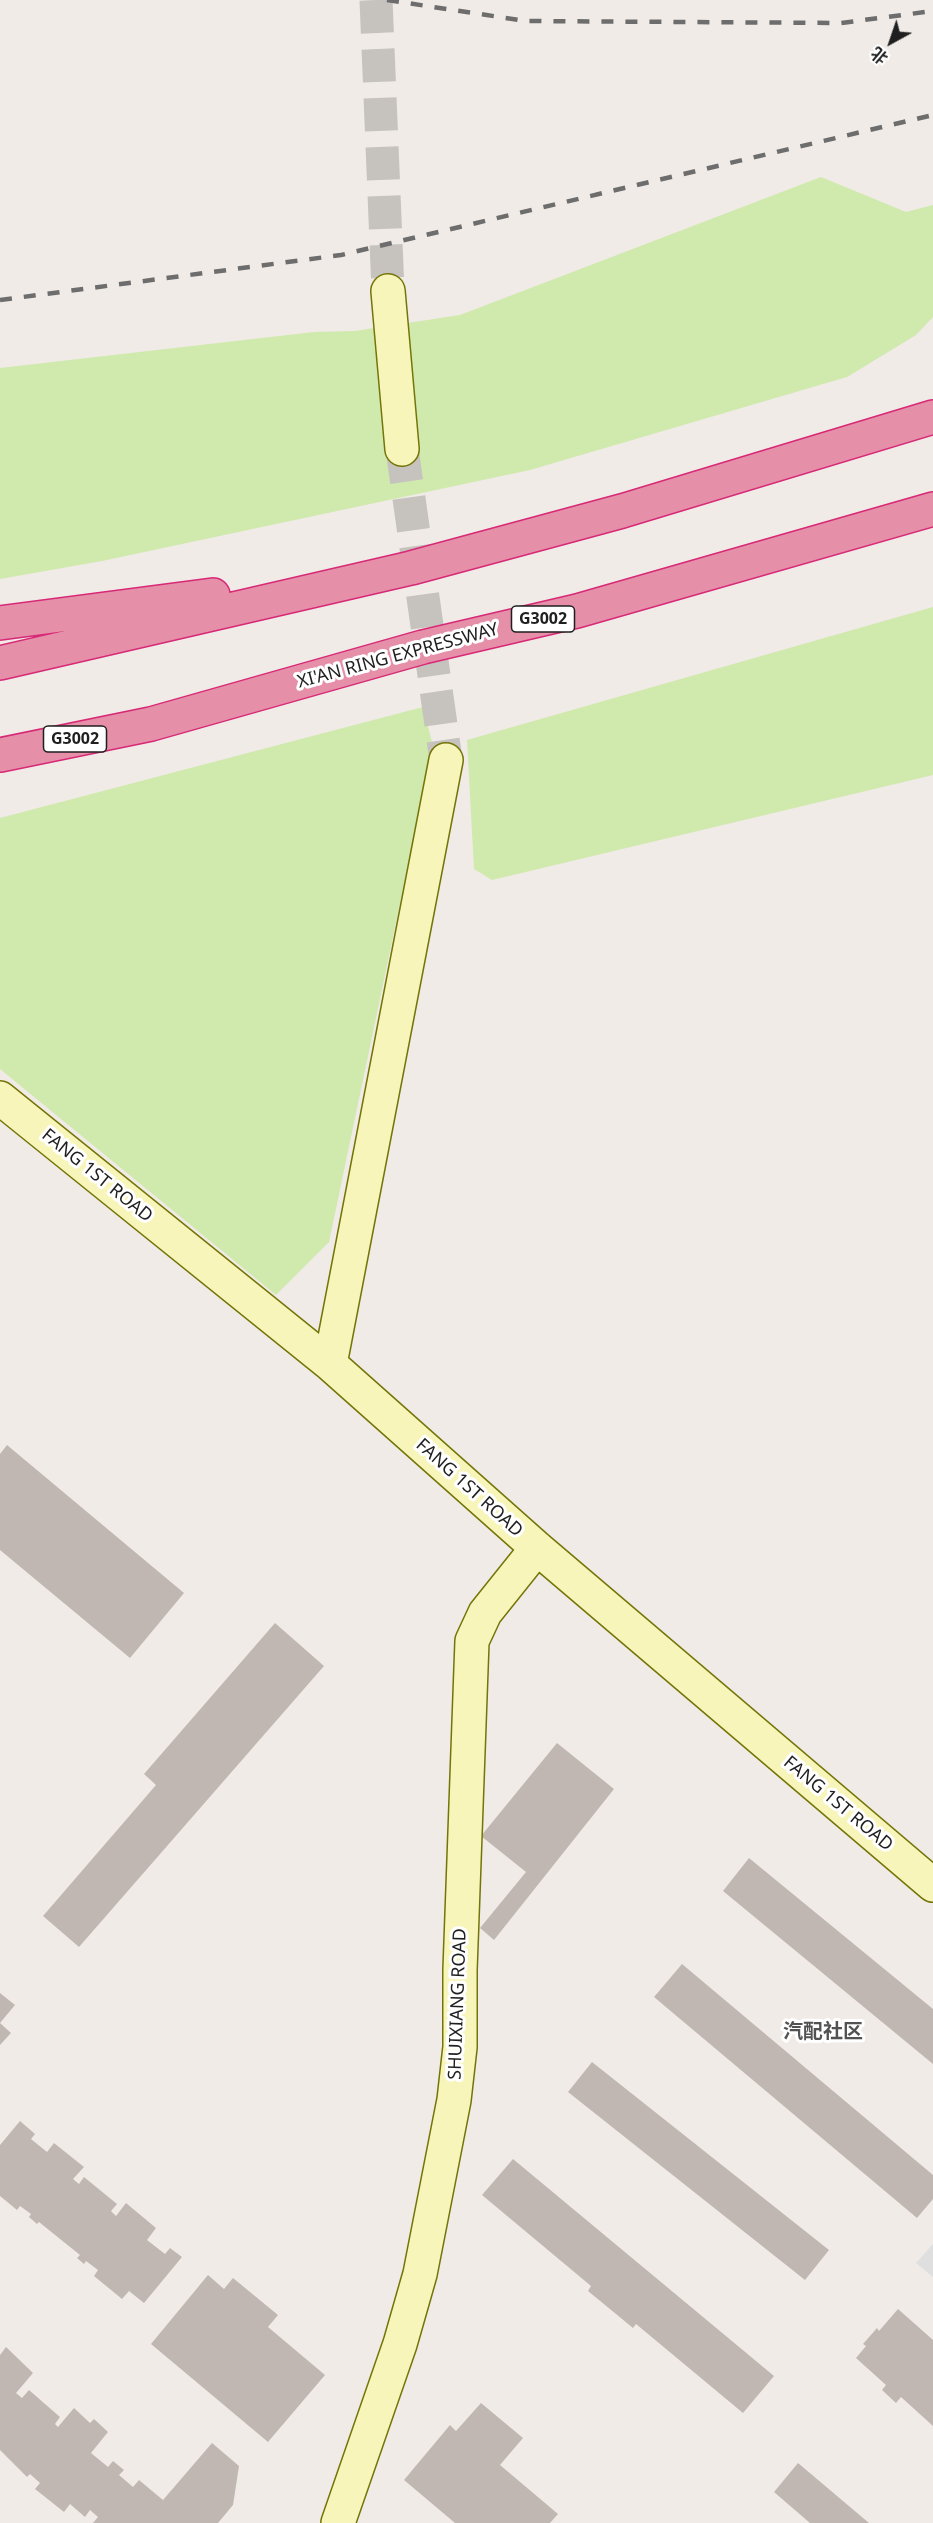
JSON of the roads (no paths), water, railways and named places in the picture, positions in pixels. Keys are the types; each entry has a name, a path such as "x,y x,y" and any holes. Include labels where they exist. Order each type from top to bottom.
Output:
{"highway":[{"path":"0,663 411,568 622,511 933,417"},
{"name":"XI'AN RING EXPRESSWAY","path":"0,755 151,724 423,647 577,611 933,509"},
{"path":"0,623 411,568"}],"street":[{"path":"388,291 402,449"},
{"path":"330,1364 446,760"},
{"name":"FANG 1ST ROAD","path":"0,1098 330,1364 537,1548 933,1885"},
{"name":"SHUIXIANG ROAD","path":"338,2523 355,2467 400,2344 420,2274 454,2100 460,2047 468,1679 472,1641 485,1613 537,1548"},
{"name":"SHUIXIANG ROAD","path":"321,2523 355,2467"}],"tunnel":[{"path":"376,0 388,291"},
{"path":"402,449 446,760"}],"railway":[{"path":"387,0 526,21 841,23 933,11"},
{"path":"0,300 341,255 933,115"}],"district":[{"name":"汽配社区","path":"823,2032"}]}
